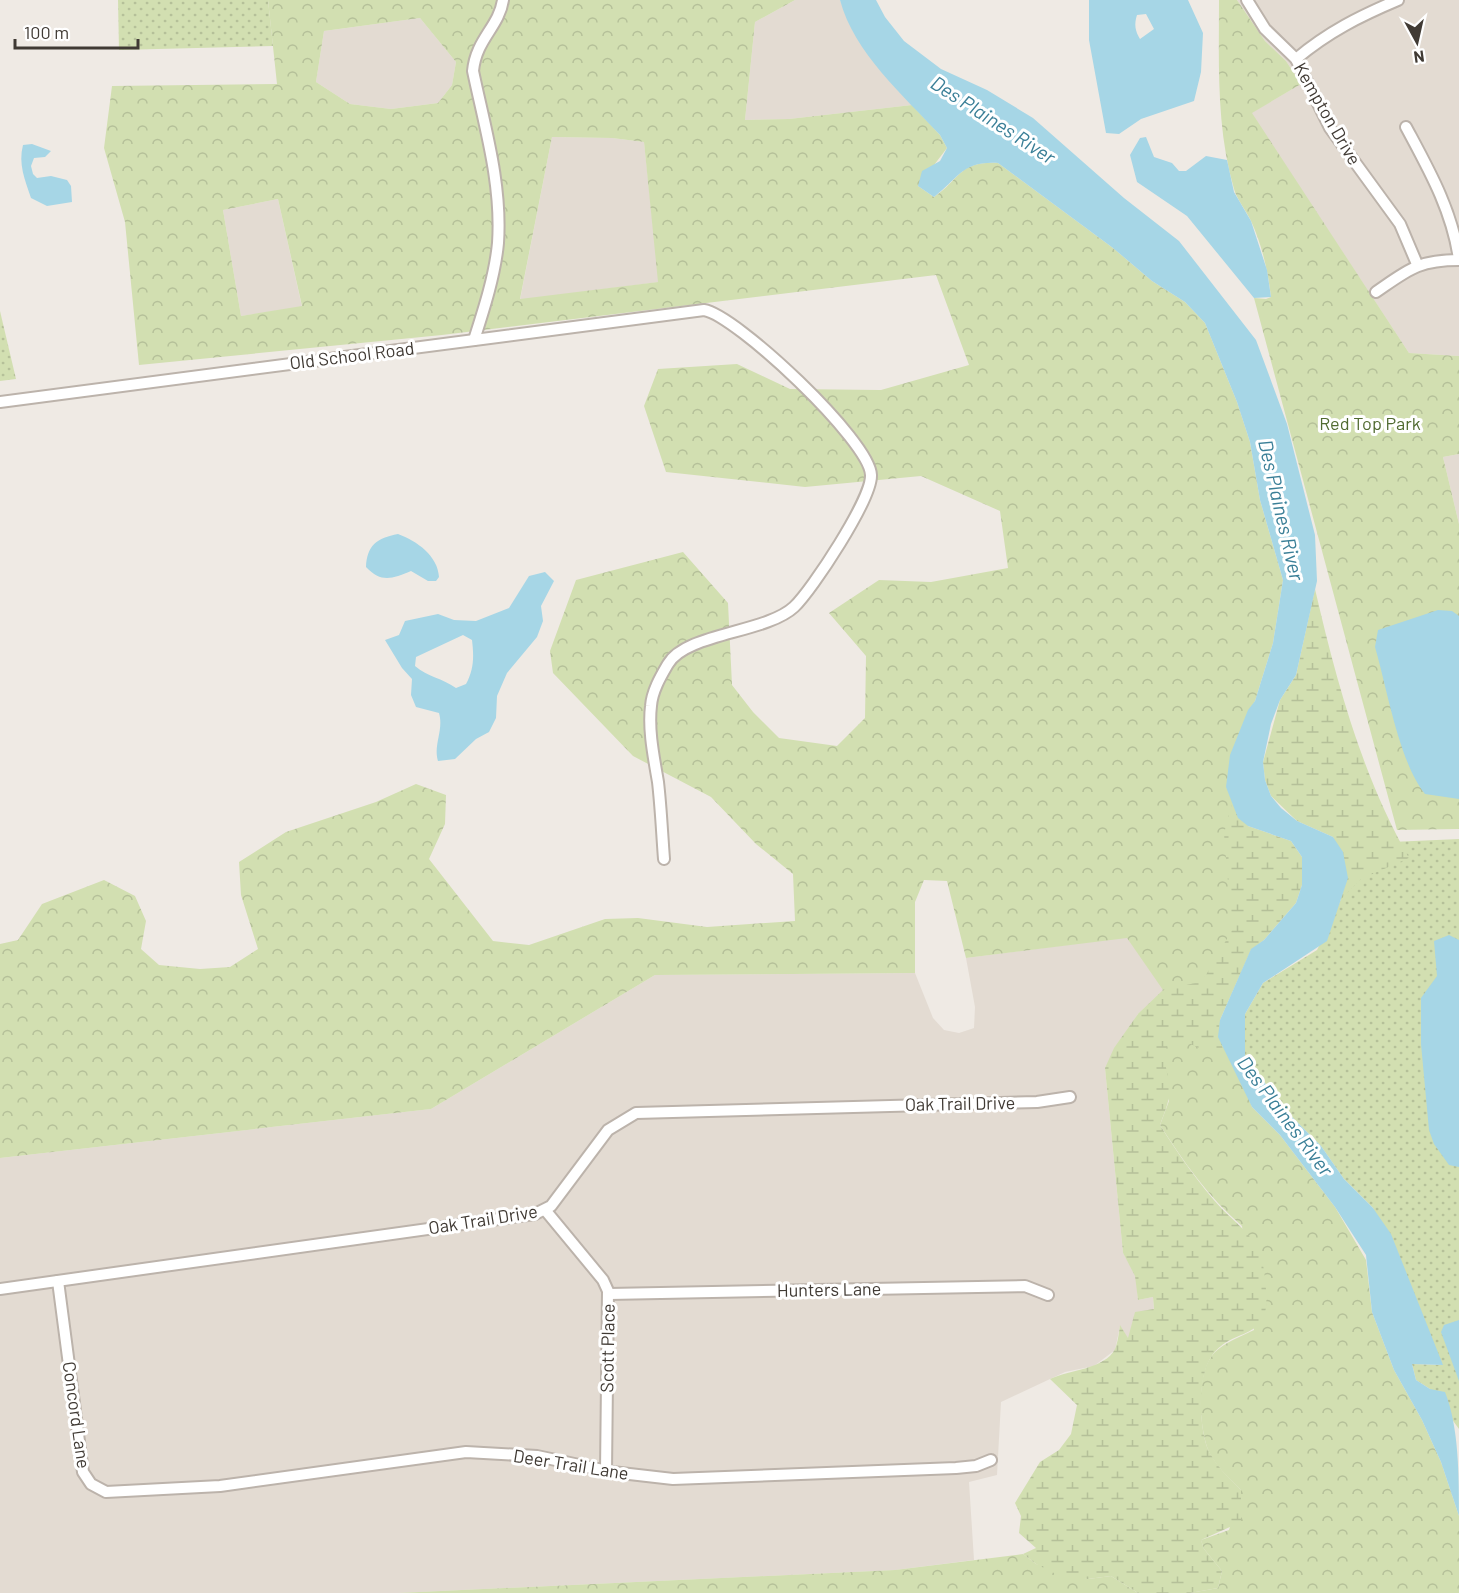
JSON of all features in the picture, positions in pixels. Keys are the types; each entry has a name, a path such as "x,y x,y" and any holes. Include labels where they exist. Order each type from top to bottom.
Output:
{"street":[{"path":"474,340 496,254 498,223 494,164 473,71 474,59 478,46 498,16 503,0"},
{"name":"Kempton Drive","path":"1247,0 1265,29 1296,59 1330,128 1400,224 1417,264"},
{"path":"1296,59 1318,40 1348,21 1398,0"},
{"path":"1376,292 1417,264 1434,260 1459,260 1456,236 1448,210 1406,127"},
{"name":"Old School Road","path":"0,402 704,310 712,311 744,334 820,401 852,438 870,467 871,475 870,485 853,519 816,580 793,609 764,622 680,651 668,663 651,704 664,859"},
{"name":"Oak Trail Drive","path":"0,1289 546,1210 566,1188 608,1130 636,1113 1037,1102 1070,1098"},
{"name":"Scott Place","path":"546,1210 603,1280 609,1294 606,1471"},
{"name":"Concord Lane","path":"58,1281 86,1479 90,1484 106,1492 151,1488"},
{"name":"Hunters Lane","path":"609,1294 1024,1286 1048,1295"},
{"name":"Deer Trail Lane","path":"151,1488 220,1486 466,1452 537,1456 606,1471 673,1479 956,1468 976,1466 991,1460"}],"shaded area":[{"path":"795,0 840,0 853,31 876,64 912,105 789,119 745,120 755,22"},
{"path":"1237,0 1459,0 1459,356 1409,353 1251,113 1301,84 1286,61 1265,41"},
{"path":"420,18 456,62 452,85 438,103 391,109 350,104 316,82 324,31"},
{"path":"552,137 612,138 644,142 659,282 520,300"},
{"path":"278,199 302,307 241,316 223,210"},
{"path":"1459,454 1459,524 1443,457"},
{"path":"1127,937 1164,990 1138,1014 1105,1068 1123,1253 1136,1276 1138,1300 1153,1297 1154,1310 1128,1339 1120,1326 1115,1350 1094,1366 1065,1372 1001,1402 997,1475 969,1482 974,1560 895,1570 398,1593 0,1593 0,1158 431,1109 655,975 915,973 933,1018 944,1030 959,1033 974,1028 975,1007 966,958"}],"green space":[{"path":"118,0 268,0 273,46 119,50"},
{"path":"268,0 795,0 755,22 745,120 789,119 912,105 940,135 947,148 918,186 934,197 967,168 985,163 998,163 1113,248 1152,281 1185,302 1205,323 1237,402 1250,442 1260,500 1283,580 1273,643 1255,701 1244,721 1248,826 1220,1020 1252,1107 1280,1135 1335,1207 1366,1260 1372,1312 1394,1370 1422,1420 1441,1462 1459,1516 1459,1593 1190,1593 1218,1588 1222,1571 1204,1549 1201,1540 1229,1530 1241,1490 1217,1465 1207,1447 1201,1412 1204,1373 1208,1362 1218,1349 1254,1330 1242,1226 1197,1178 1160,1125 1169,1101 1138,1014 1163,990 1127,938 966,958 947,881 924,880 915,902 915,973 655,975 431,1109 0,1158 0,944 18,940 42,904 104,880 135,896 146,921 141,949 159,965 200,969 230,967 258,949 241,895 239,862 286,832 376,802 416,784 446,795 445,824 429,859 493,941 529,945 605,919 638,918 707,927 795,921 793,874 756,844 711,797 633,756 553,673 550,651 576,580 683,552 728,603 732,685 753,712 779,738 837,746 865,718 866,656 829,613 879,580 931,582 1008,568 1000,511 921,476 805,487 666,472 644,406 658,369 737,364 790,389 881,390 969,365 936,275 442,335 139,365 125,222 104,148 112,86 277,84","holes":["420,18 456,62 452,85 438,103 391,109 350,104 316,82 324,31","552,137 612,138 644,142 658,282 520,299","278,199 302,306 241,316 223,210"]},
{"name":"Red Top Park","path":"1219,0 1237,0 1265,41 1286,61 1301,84 1252,113 1409,353 1459,356 1459,454 1443,457 1459,524 1459,829 1397,830 1254,298 1271,297 1266,268 1255,230 1235,193 1228,166 1221,119"},
{"path":"0,311 16,379 0,381"},
{"path":"1315,589 1352,727 1377,794 1409,858 1361,879 1341,899 1348,878 1333,837 1297,821 1271,796 1265,780 1263,762 1280,700 1296,675"},
{"path":"1231,805 1238,818 1248,826 1291,841 1302,857 1302,885 1296,903 1264,940 1251,950 1220,1020 1218,1037 1225,1054 1202,1050 1180,1038 1168,1043 1165,1059 1169,1096 1160,1125 1181,1158 1205,1189 1251,1238 1263,1264 1266,1307 1263,1318 1257,1326 1222,1345 1213,1354 1204,1374 1202,1386 1201,1413 1204,1437 1218,1465 1241,1490 1241,1522 1201,1540 1204,1549 1222,1571 1218,1588 1190,1593 1138,1593 1111,1576 1088,1579 1062,1577 1036,1564 1023,1554 1036,1548 1019,1533 1021,1516 1015,1503 1040,1462 1059,1450 1071,1434 1077,1405 1050,1379 1103,1361 1115,1349 1120,1325 1128,1338 1135,1312 1154,1309 1153,1297 1138,1300 1135,1276 1123,1253 1105,1068 1114,1048 1138,1014 1164,990 1195,983 1206,975 1232,930 1224,834"},
{"path":"1459,839 1459,1429 1430,1389 1416,1380 1412,1364 1442,1365 1373,1208 1344,1179 1321,1146 1285,1110 1245,1056 1245,1014 1263,983 1317,950 1341,899 1346,844"},
{"path":"1023,1554 1036,1564 1088,1579 1111,1576 1138,1593 398,1593 895,1570"}],"water":[{"name":"Des Plaines River","path":"840,0 876,0 885,17 904,41 941,69 987,90 1033,118 1124,198 1179,241 1256,340 1287,424 1315,535 1317,581 1296,675 1280,700 1271,724 1263,762 1265,780 1271,796 1281,808 1297,821 1333,837 1343,852 1348,878 1327,941 1263,983 1245,1014 1245,1056 1285,1110 1321,1146 1344,1179 1373,1208 1391,1234 1443,1365 1412,1364 1416,1380 1430,1389 1445,1392 1450,1406 1457,1452 1459,1516 1441,1462 1422,1420 1394,1370 1372,1312 1366,1255 1335,1207 1280,1135 1252,1107 1218,1037 1220,1020 1251,949 1264,940 1296,903 1302,885 1302,857 1291,841 1248,826 1238,818 1226,787 1230,755 1248,710 1255,701 1273,643 1283,580 1260,500 1250,442 1237,402 1205,323 1185,302 1152,281 1113,248 998,163 986,163 969,168 934,197 918,186 922,171 940,161 947,148 940,135 868,56 856,38"},
{"path":"1089,0 1188,0 1203,33 1201,72 1194,101 1141,119 1119,134 1106,133 1089,40","holes":["1146,14 1154,29 1140,39 1136,27 1137,15"]},
{"path":"1146,137 1154,157 1172,163 1179,171 1186,171 1206,156 1227,160 1234,192 1251,221 1267,270 1271,297 1254,298 1187,216 1137,182 1130,155 1140,138"},
{"path":"32,144 51,151 45,157 34,158 31,166 33,174 37,178 51,176 67,180 71,186 72,202 47,206 31,198 21,159 23,145"},
{"path":"398,534 419,545 431,556 438,569 439,577 436,581 428,581 411,571 387,578 377,576 366,567 368,553 374,544"},
{"path":"545,572 554,581 541,606 543,621 537,637 507,673 497,696 496,718 489,732 476,739 455,759 438,761 439,713 416,707 411,695 412,679 402,668 385,640 399,635 405,621 438,614 454,620 476,621 509,608 529,576","holes":["463,635 472,640 473,663 466,684 456,688 415,666 416,657"]},
{"path":"1438,610 1452,611 1459,616 1459,799 1425,794 1416,780 1401,744 1375,647 1378,630"},
{"path":"1449,935 1459,940 1459,1167 1449,1165 1434,1144 1429,1130 1421,1044 1421,998 1437,976 1434,941"},
{"path":"1459,1320 1459,1381 1441,1332 1444,1325"}]}
